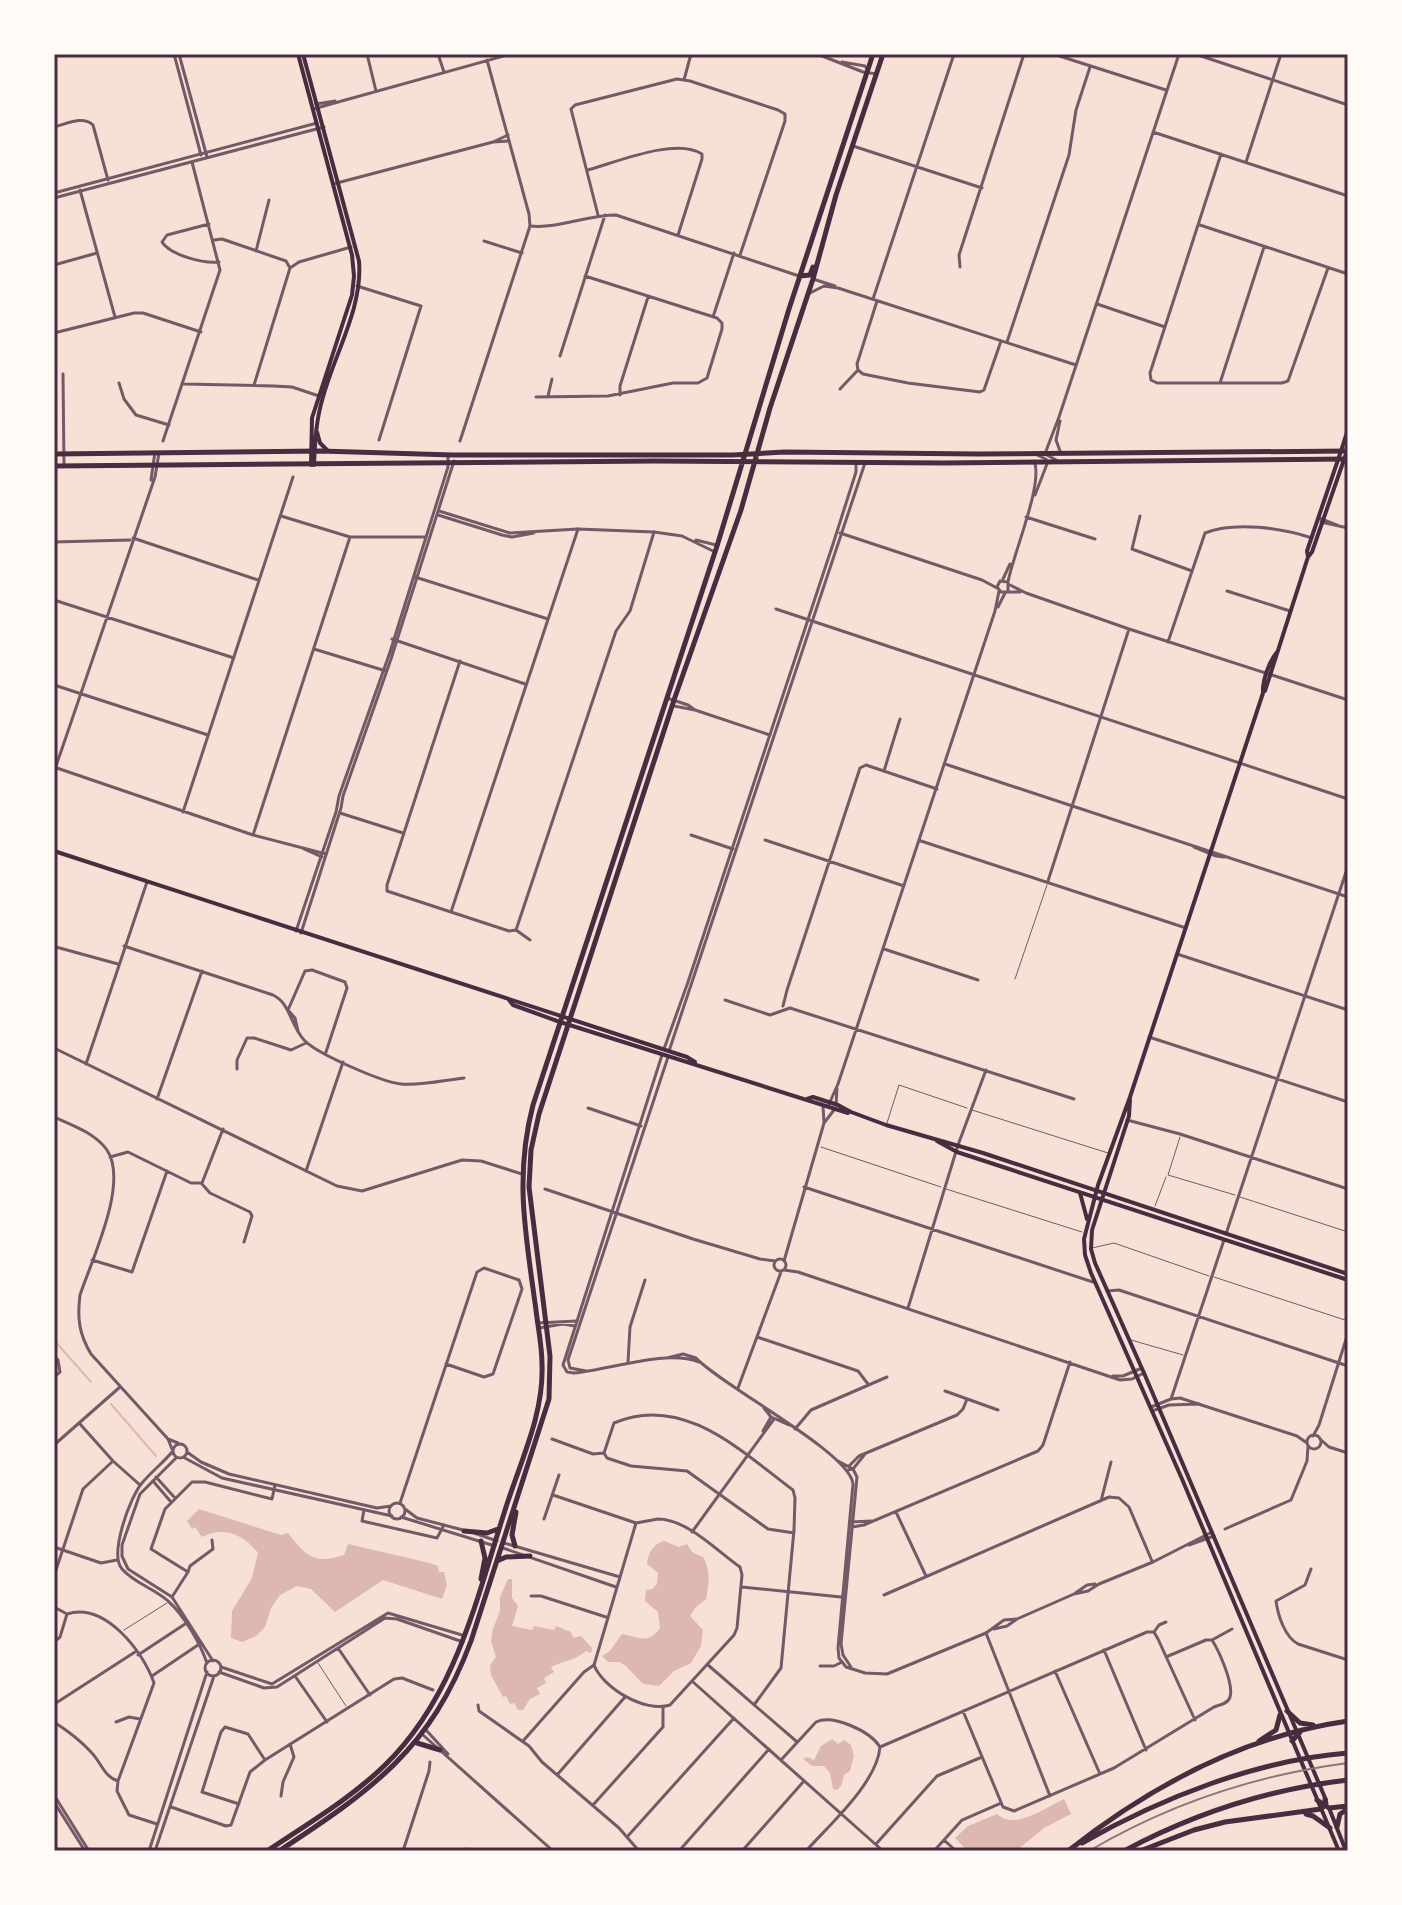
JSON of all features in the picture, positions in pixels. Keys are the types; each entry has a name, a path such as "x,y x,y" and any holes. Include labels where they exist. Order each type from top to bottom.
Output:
{"highway":[{"path":"267,1851 370,1778 418,1728 447,1679 464,1639 539,1406 542,1362 522,1205 522,1174 529,1121 721,534 791,304 873,54"},
{"path":"279,1851 381,1780 424,1733 461,1670 549,1399 550,1356 530,1202 531,1150 542,1104 673,703 741,510 883,54"},
{"path":"800,276 810,275 822,247"},
{"path":"791,304 803,282 813,279"},
{"path":"54,454 1346,450"},
{"path":"54,466 1343,459"},
{"path":"721,534 730,513 735,509 741,510"},
{"path":"515,1546 512,1535 516,1503"},
{"path":"464,1531 487,1533 500,1528"},
{"path":"480,1588 485,1558 481,1541"},
{"path":"497,1561 506,1557 530,1556"},
{"path":"1287,1711 1304,1725 1320,1726"},
{"path":"1258,1742 1276,1730 1280,1715"},
{"path":"1068,1851 1140,1798 1225,1756 1288,1733 1297,1736 1320,1726 1348,1721"},
{"path":"416,1743 440,1750"},
{"path":"1068,1851 1124,1819 1207,1784 1284,1764 1348,1753"},
{"path":"1124,1851 1170,1829 1248,1801 1312,1785 1348,1780"},
{"path":"1317,1800 1325,1807"},
{"path":"1140,1851 1194,1830 1225,1822 1325,1807 1348,1808"},
{"path":"1297,1813 1313,1816 1333,1828 1340,1814 1348,1808"},
{"path":"279,1843 301,1831 305,1834"}],"main road":[{"path":"300,54 323,125 352,247 359,261 356,286 312,418 313,451"},
{"path":"315,106 316,126 336,183"},
{"path":"313,465 321,396"},
{"path":"316,426 320,443 328,451"},
{"path":"1339,1851 1322,1792 1091,1249 1098,1195 1108,1153 1130,1097 1346,450 1348,429"},
{"path":"296,451 306,446 311,435"},
{"path":"54,851 509,1000 513,1005 807,1099 813,1097 886,1125 1008,1161 1098,1195 1348,1274"},
{"path":"1130,1097 1128,1118 1088,1221 1083,1246 1091,1273 1152,1409 1288,1733"},
{"path":"937,1141 957,1152 1079,1192 1153,1211 1348,1280"},
{"path":"1006,1168 1008,1161"},
{"path":"1027,1175 1029,1168"},
{"path":"1079,1192 1088,1221"},
{"path":"1297,1736 1295,1750 1317,1800"},
{"path":"1333,1828 1346,1851"}],"street":[{"path":"176,54 204,156"},
{"path":"367,54 376,91"},
{"path":"438,54 444,72"},
{"path":"315,106 509,54"},
{"path":"684,80 691,54"},
{"path":"817,54 863,72 877,74"},
{"path":"954,54 875,300 858,370 863,374 908,383 980,392 984,390 1001,341"},
{"path":"960,267 959,255 1024,54"},
{"path":"1053,54 1166,90"},
{"path":"1058,461 1046,453 1179,54"},
{"path":"1195,54 1348,105"},
{"path":"1246,162 1281,54"},
{"path":"460,441 530,226 487,60"},
{"path":"1007,342 1069,155 1076,110 1090,67"},
{"path":"598,215 571,109 575,105 617,94 677,79 684,80 785,114 740,255"},
{"path":"54,127 81,120 88,120 93,125 108,181"},
{"path":"54,196 323,125"},
{"path":"1153,132 1348,196"},
{"path":"336,183 493,142 508,135"},
{"path":"493,142 510,141"},
{"path":"853,146 982,188"},
{"path":"586,171 675,147 698,151 702,159 678,235"},
{"path":"1221,154 1150,373 1151,380 1157,383 1288,381 1328,268"},
{"path":"163,441 219,279 219,262 191,159"},
{"path":"80,189 115,317"},
{"path":"256,251 269,200"},
{"path":"530,226 549,227 598,215 616,215 800,276"},
{"path":"560,356 605,215"},
{"path":"209,224 167,235 162,242 167,249 209,263 219,262"},
{"path":"1199,225 1348,274"},
{"path":"213,240 222,239 286,261 290,268"},
{"path":"484,241 522,253"},
{"path":"254,385 290,268 299,262 352,247"},
{"path":"1220,383 1264,247"},
{"path":"54,265 97,253"},
{"path":"713,317 734,253"},
{"path":"510,260 519,262"},
{"path":"536,397 620,395 673,383 704,381 722,323 713,317 585,276"},
{"path":"813,279 1076,365"},
{"path":"356,286 421,306 379,440"},
{"path":"809,295 821,287 838,288"},
{"path":"620,395 620,386 648,297"},
{"path":"1097,304 1166,327"},
{"path":"54,333 143,313 201,332"},
{"path":"840,389 858,370"},
{"path":"63,374 64,466"},
{"path":"548,396 552,379"},
{"path":"119,383 124,399 136,415 170,425"},
{"path":"184,384 292,387 321,396"},
{"path":"1059,417 1056,445 1066,453"},
{"path":"157,452 151,484 55,769 324,856"},
{"path":"1032,498 1038,490 1047,461 1034,453"},
{"path":"299,932 436,512 451,454"},
{"path":"995,611 1009,583 1012,561 1032,498 1037,470 1034,461"},
{"path":"839,532 856,462"},
{"path":"865,463 839,532 564,1368 567,1372 586,1371 667,1358 688,1358 700,1362 849,1468 857,1481 841,1651 843,1661 865,1673 887,1674 1007,1626 1213,1534"},
{"path":"183,812 293,477"},
{"path":"436,512 512,537 578,529 654,532 716,549"},
{"path":"281,516 350,537 427,538"},
{"path":"1140,516 1132,549 1192,571"},
{"path":"1026,517 1095,539"},
{"path":"1321,521 1348,528"},
{"path":"1168,642 1205,533 1216,528 1278,528 1314,539"},
{"path":"451,912 578,529"},
{"path":"516,930 616,631 630,611 654,532"},
{"path":"839,532 982,580 1006,592 1026,593"},
{"path":"253,835 350,537"},
{"path":"54,542 132,539 260,580"},
{"path":"774,1284 774,1268 781,1261 786,1247 824,1123 921,841 995,611 998,589 1012,561"},
{"path":"414,577 548,619"},
{"path":"982,580 1009,583 1026,593 1129,629 1348,700"},
{"path":"1227,591 1290,611"},
{"path":"54,600 234,658"},
{"path":"776,609 1348,799"},
{"path":"1048,882 1129,629"},
{"path":"394,640 525,684"},
{"path":"314,649 384,671"},
{"path":"460,661 387,891 509,931 516,930 530,940"},
{"path":"54,685 208,735"},
{"path":"666,701 688,705 772,736"},
{"path":"884,771 900,719"},
{"path":"945,764 1348,897"},
{"path":"725,1000 770,1015 779,1013 783,1008 860,768 866,765 937,789"},
{"path":"338,813 403,833"},
{"path":"691,835 735,849"},
{"path":"765,840 904,886"},
{"path":"921,841 1186,928"},
{"path":"1171,1399 1348,866"},
{"path":"86,1064 147,881"},
{"path":"124,946 273,995 283,1001 295,1018 298,1031 306,1042 343,1062 403,1084 464,1078"},
{"path":"56,947 119,965"},
{"path":"884,949 978,980"},
{"path":"1177,954 1348,1010"},
{"path":"288,1010 305,971 312,970 345,982 347,988 326,1053"},
{"path":"157,1099 202,971"},
{"path":"783,1008 857,1028 1074,1099"},
{"path":"1149,1037 1348,1102"},
{"path":"237,1069 237,1060 247,1038 291,1050 306,1042"},
{"path":"54,1048 338,1187 362,1191 462,1160 476,1160 522,1174"},
{"path":"306,1171 343,1062"},
{"path":"908,1308 958,1145 986,1070"},
{"path":"824,1123 830,1106"},
{"path":"588,1108 643,1126"},
{"path":"1121,1116 1348,1189"},
{"path":"54,1117 93,1136 110,1157 115,1176 114,1194 80,1295 79,1328 91,1354 168,1439 176,1458"},
{"path":"202,1183 223,1129"},
{"path":"110,1157 128,1152 191,1183 202,1183"},
{"path":"92,1260 132,1272 167,1171"},
{"path":"202,1183 210,1193 250,1212 252,1216 244,1242"},
{"path":"804,1187 1096,1282"},
{"path":"545,1189 760,1259 781,1261 798,1272"},
{"path":"760,1259 782,1271 798,1272 1120,1380 1143,1371"},
{"path":"738,1388 774,1284 782,1271 781,1261"},
{"path":"400,1503 446,1364 477,1272 484,1268 519,1280 522,1286 493,1374 484,1377 446,1364"},
{"path":"1078,1278 1091,1273"},
{"path":"628,1364 630,1327 645,1280"},
{"path":"1107,1291 1119,1290 1348,1366"},
{"path":"538,1326 579,1321"},
{"path":"546,1325 577,1327"},
{"path":"1307,1461 1308,1444 1319,1425 1348,1333"},
{"path":"757,1337 858,1371 868,1384"},
{"path":"54,1356 60,1372 54,1377"},
{"path":"851,1524 896,1512 1038,1451 1043,1445 1070,1362"},
{"path":"795,1429 811,1410 887,1377"},
{"path":"1179,1378 1177,1390 1180,1398"},
{"path":"54,1445 120,1387"},
{"path":"945,1391 998,1410"},
{"path":"1152,1409 1180,1398 1297,1436 1317,1448 1329,1447 1348,1453"},
{"path":"849,1468 859,1456 957,1415 967,1399"},
{"path":"1158,1406 1203,1405"},
{"path":"604,1453 614,1423 657,1414 705,1427 793,1490 794,1533 781,1668 754,1705"},
{"path":"692,1532 773,1416"},
{"path":"80,1424 113,1461 140,1485"},
{"path":"1225,1529 1289,1502 1307,1461 1317,1448 1319,1425"},
{"path":"1297,1436 1320,1438 1329,1447"},
{"path":"168,1439 185,1445 187,1452 217,1471 275,1487"},
{"path":"552,1439 593,1454 604,1453"},
{"path":"149,1851 207,1672 207,1663 171,1599 124,1572 117,1560 118,1546 140,1485 178,1443"},
{"path":"183,1457 187,1452"},
{"path":"604,1453 610,1459 631,1466 687,1471 768,1529 794,1533"},
{"path":"464,1639 389,1618 318,1663 269,1689 220,1670 171,1599 128,1569 122,1556 122,1545 137,1501 154,1479 176,1458 183,1457 212,1474 464,1531 495,1543"},
{"path":"54,1576 83,1489 113,1461"},
{"path":"1101,1501 1111,1462"},
{"path":"544,1519 559,1475"},
{"path":"154,1479 173,1500"},
{"path":"188,1572 151,1549 165,1509 173,1500 192,1482 205,1482 272,1499 275,1487"},
{"path":"553,1495 636,1523 669,1519 740,1567 742,1587 734,1635 693,1682 670,1705 663,1707 625,1697 597,1672 594,1665 636,1523"},
{"path":"884,1595 1109,1497 1119,1498 1129,1507 1153,1562"},
{"path":"364,1508 400,1503"},
{"path":"400,1503 416,1520"},
{"path":"391,1506 392,1516"},
{"path":"364,1508 361,1520 364,1522 437,1538 443,1527"},
{"path":"401,1517 405,1509"},
{"path":"896,1512 926,1576"},
{"path":"443,1527 481,1541 503,1545 616,1587"},
{"path":"171,1599 190,1566 213,1549 212,1540"},
{"path":"503,1545 560,1558 620,1577"},
{"path":"54,1547 101,1563 117,1560"},
{"path":"557,1566 560,1558"},
{"path":"584,1575 586,1567"},
{"path":"1311,1569 1305,1585 1276,1601 1288,1637 1294,1642 1348,1660"},
{"path":"742,1587 844,1597"},
{"path":"531,1596 541,1596 606,1617"},
{"path":"54,1607 67,1614 81,1611 103,1619 121,1632 152,1676 154,1683 117,1791 129,1815 157,1824"},
{"path":"220,1670 272,1684 388,1613 464,1639"},
{"path":"54,1642 60,1637 67,1614"},
{"path":"1154,1632 1166,1622"},
{"path":"54,1708 56,1703 185,1624"},
{"path":"1166,1657 1232,1629"},
{"path":"807,1851 872,1773 880,1747 1104,1650 1154,1632"},
{"path":"1154,1632 1195,1720"},
{"path":"986,1633 1050,1796"},
{"path":"963,1711 1002,1803 1008,1811 1014,1811 1100,1775 1228,1701 1228,1678 1212,1640"},
{"path":"152,1676 198,1644"},
{"path":"338,1648 370,1695"},
{"path":"1104,1650 1146,1750"},
{"path":"207,1663 213,1661"},
{"path":"820,1666 834,1666 843,1661"},
{"path":"523,1741 584,1672 594,1665"},
{"path":"708,1665 798,1742"},
{"path":"155,1851 214,1676 220,1670"},
{"path":"1055,1671 1100,1775"},
{"path":"207,1672 214,1676"},
{"path":"295,1676 327,1722"},
{"path":"169,1806 226,1826 234,1821 250,1772 265,1760 394,1679 402,1678 433,1690"},
{"path":"693,1682 883,1851"},
{"path":"557,1775 625,1697"},
{"path":"478,1705 479,1711 523,1741 639,1851"},
{"path":"593,1805 663,1727 663,1707"},
{"path":"116,1722 129,1717 140,1719"},
{"path":"627,1837 734,1718"},
{"path":"781,1760 816,1722 824,1718 862,1729 880,1747"},
{"path":"54,1722 74,1734 95,1756 110,1779 118,1781"},
{"path":"239,1804 202,1792 221,1732 225,1727 248,1734 265,1760"},
{"path":"418,1728 553,1851"},
{"path":"424,1733 449,1756"},
{"path":"281,1796 283,1782 294,1757 290,1744"},
{"path":"679,1851 769,1749"},
{"path":"876,1844 937,1776 982,1757"},
{"path":"403,1851 430,1762"},
{"path":"742,1851 804,1781"},
{"path":"54,1795 87,1851"},
{"path":"54,1802 87,1851"},
{"path":"934,1851 962,1820 1002,1803"},
{"path":"944,1840 956,1851"}],"lane":[{"path":"1015,979 1048,882"},
{"path":"886,1125 899,1085 1115,1155"},
{"path":"1153,1211 1180,1134"},
{"path":"817,1146 1085,1232"},
{"path":"1168,1175 1348,1232"},
{"path":"1091,1249 1114,1243 1348,1321"},
{"path":"1130,1340 1186,1356"},
{"path":"121,1632 171,1599"},
{"path":"318,1663 347,1708"}],"shaded area":[{"path":"199,1509 281,1535 288,1533 306,1553 318,1558 344,1555 348,1544 430,1563 438,1566 439,1572 444,1572 447,1585 442,1599 383,1580 335,1612 311,1589 297,1586 280,1595 271,1608 265,1627 256,1636 242,1642 231,1638 232,1611 252,1578 258,1553 233,1534 218,1532 202,1537 187,1521"},
{"path":"664,1541 679,1547 687,1544 692,1552 703,1557 708,1583 706,1599 690,1616 703,1630 701,1646 691,1663 674,1671 659,1686 643,1684 626,1666 608,1662 602,1656 610,1651 622,1634 647,1638 660,1628 658,1612 645,1601 646,1590 657,1584 658,1573 647,1564 649,1556 654,1547"},
{"path":"508,1579 512,1579 512,1598 518,1606 512,1626 554,1630 556,1626 571,1632 573,1638 581,1636 592,1648 591,1653 586,1651 551,1667 554,1672 544,1678 546,1683 537,1688 540,1694 530,1699 523,1710 518,1710 506,1696 503,1697 491,1675 490,1665 496,1657 491,1641 493,1629 500,1611 500,1597"},
{"path":"832,1739 838,1744 844,1740 851,1745 854,1755 850,1771 844,1775 837,1790 833,1789 830,1773 824,1766 812,1766 803,1759 814,1760 821,1746"},
{"path":"1064,1799 1071,1814 1044,1828 1016,1851 968,1851 955,1838 968,1826 997,1814 1004,1819 1021,1819"}],"waterway":[{"path":"54,1340 91,1382"},
{"path":"111,1404 156,1456"}],"railway":[{"path":"1089,1851 1150,1819 1214,1794 1280,1775 1348,1763"}]}
